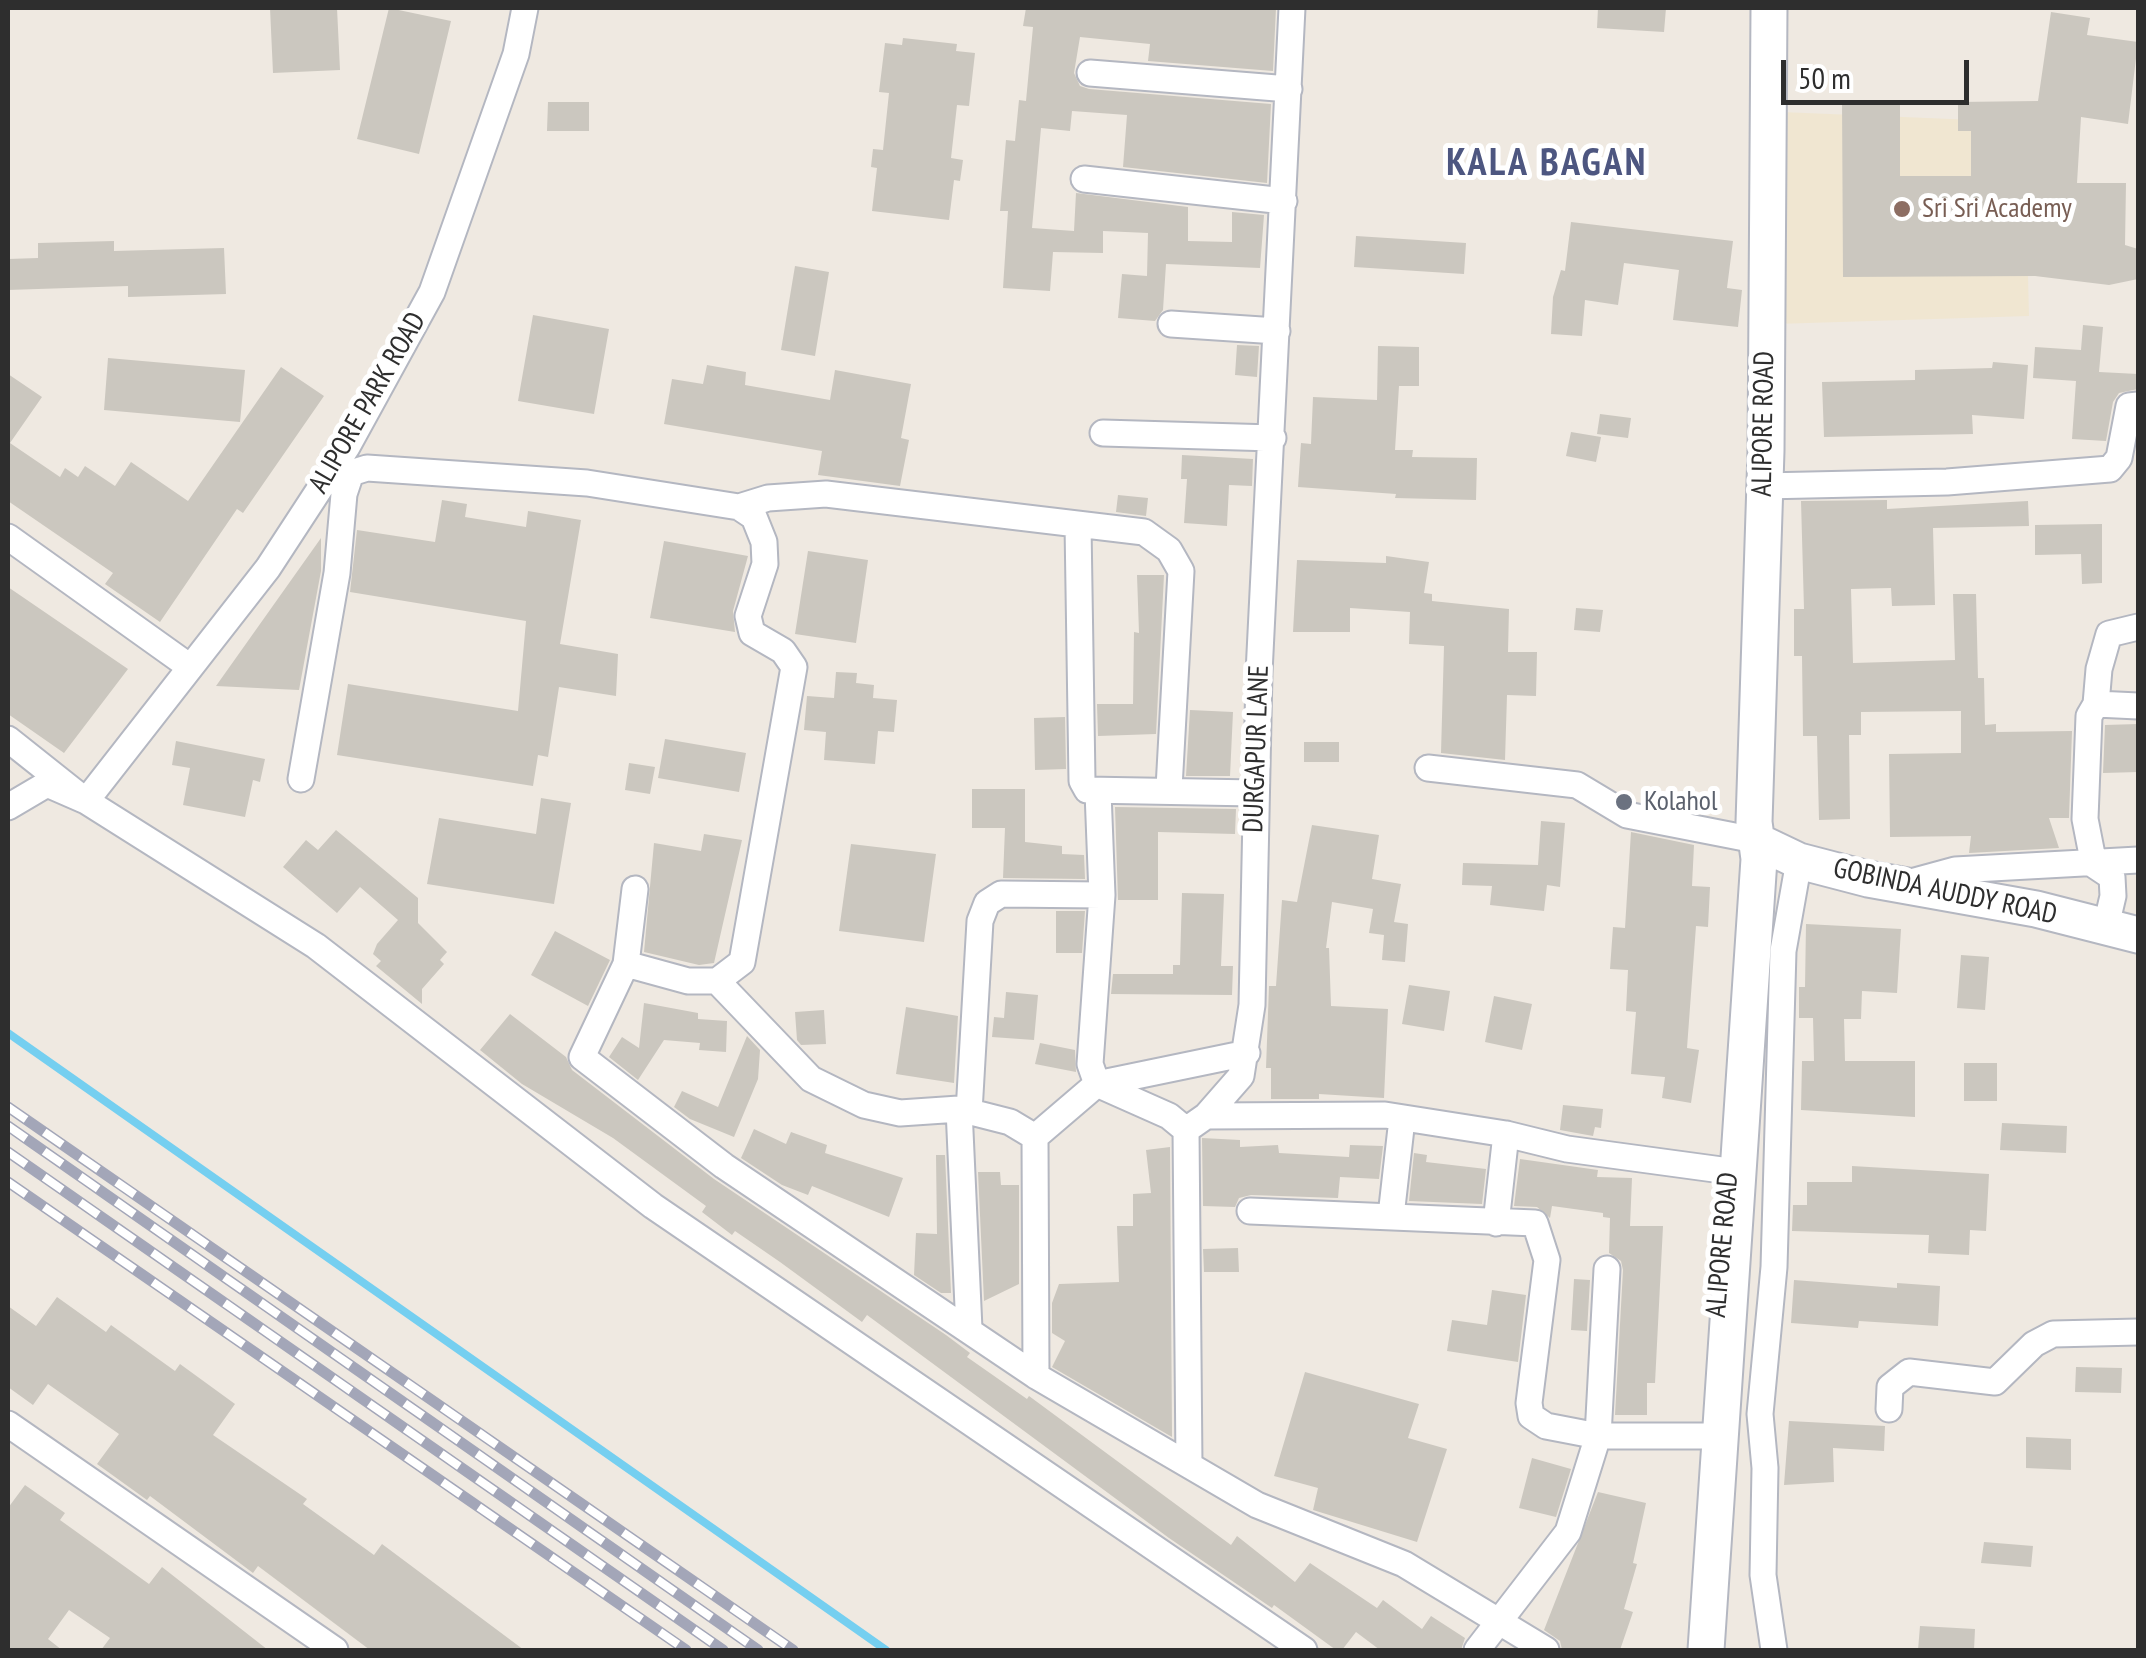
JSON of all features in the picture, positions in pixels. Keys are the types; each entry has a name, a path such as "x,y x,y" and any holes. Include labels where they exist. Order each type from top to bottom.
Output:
{"main road":[{"name":"ALIPORE ROAD","path":"1706,1650 1754,852 1769,8"},
{"name":"ALIPORE ROAD","path":"1685,1650 1708,1436 1754,852"},
{"name":"GOBINDA AUDDY ROAD","path":"1754,852 2122,931"}],"street":[{"name":"ALIPORE PARK ROAD","path":"86,801 278,553 378,398 397,350 432,292 516,54 525,8"},
{"name":"DURGAPUR LANE","path":"1196,1123 1241,1076 1248,1053 1255,793 1292,8"},
{"path":"1090,73 1289,89"},
{"path":"1084,179 1284,201"},
{"path":"1170,324 1276,332"},
{"path":"1763,486 1947,482 2110,469 2119,458 2128,406 2138,406"},
{"path":"1102,433 1273,438"},
{"path":"300,779 338,572 344,494 351,473 366,468 588,483 739,507 754,517 764,542 765,564 748,616 752,633 783,651 794,667 793,690 742,962 716,982 688,982 626,964"},
{"path":"739,507 768,498 826,494 1144,532 1169,550 1181,571 1170,788"},
{"path":"1078,524 1082,781 1087,790 1170,788 1255,793"},
{"path":"8,538 190,667"},
{"path":"2122,931 2112,877 2094,865 2085,819 2086,752 2088,716 2096,704 2099,669 2109,634 2138,627"},
{"path":"2096,704 2138,706"},
{"path":"8,740 86,801 316,946 653,1206 1304,1650"},
{"path":"1428,768 1577,784 1626,815 1754,852"},
{"path":"8,807 47,784 86,801"},
{"path":"1098,792 1102,894 1090,1064 1097,1084 1170,1116 1196,1123 1402,1119 1506,1134 1567,1149 1729,1171"},
{"path":"1903,884 1955,870 2138,860"},
{"path":"1774,1650 1763,1576 1765,1468 1760,1414 1774,1267 1783,951 1799,861"},
{"path":"635,889 626,964 582,1058 724,1166 1036,1376 1257,1505 1404,1564 1546,1650"},
{"path":"969,1329 964,1110 980,921 986,903 1001,894 1102,894"},
{"path":"716,982 811,1080 864,1104 900,1113 964,1110 1010,1122 1035,1137"},
{"path":"1036,1376 1035,1137 1097,1084 1248,1053"},
{"path":"1391,1216 1402,1119"},
{"path":"1189,1465 1196,1123"},
{"path":"1496,1223 1506,1134"},
{"path":"1250,1211 1536,1223 1545,1248 1531,1416 1546,1426 1598,1436 1708,1436"},
{"path":"1476,1650 1568,1532 1598,1436 1607,1269"},
{"path":"1889,1409 1890,1386 1909,1372 1995,1382 2034,1344 2053,1334 2138,1332"},
{"path":"8,1424 334,1650"}],"shaded area":[{"name":"Sri Sri Academy","path":"1781,112 2024,122 2029,316 1776,324"}],"building":[{"path":"270,8 337,8 340,70 273,73"},
{"path":"389,8 451,21 419,154 357,139"},
{"path":"1026,8 1276,8 1273,71 1148,61 1150,44 1080,37 1074,73 1080,86 1089,89 1271,104 1267,183 1123,167 1127,115 1072,111 1070,131 1041,128 1032,228 1074,231 1076,193 1188,207 1188,241 1232,242 1232,212 1264,215 1260,268 1166,264 1163,310 1155,321 1118,318 1122,274 1147,276 1148,233 1103,231 1103,253 1053,252 1050,291 1003,288 1008,211 1000,211 1006,140 1015,141 1019,100 1026,101 1033,27 1023,26"},
{"path":"1598,8 1666,8 1664,32 1597,28"},
{"path":"2051,12 2090,18 2087,35 2138,42 2128,124 2081,117 2077,183 2126,183 2125,245 2138,249 2138,279 2109,285 2035,276 1843,277 1842,100 1900,100 1900,176 1971,176 1971,131 1958,131 1958,102 2038,101"},
{"path":"903,38 957,44 956,51 975,53 969,106 957,105 951,158 963,160 960,181 954,180 949,220 872,211 877,168 871,167 873,149 883,150 889,93 879,92 885,43 902,45"},
{"path":"548,102 589,102 589,131 547,131"},
{"path":"1571,222 1733,241 1727,288 1742,290 1738,327 1673,320 1679,270 1624,263 1618,305 1585,300 1582,336 1551,334 1553,297 1561,270 1565,271"},
{"path":"1356,236 1466,243 1464,274 1354,267"},
{"path":"114,241 114,251 224,248 226,294 128,297 128,286 8,290 8,259 38,258 38,243"},
{"path":"795,266 829,272 815,356 781,350"},
{"path":"533,315 609,329 594,414 518,401"},
{"path":"2083,325 2103,327 2099,372 2138,374 2138,389 2119,393 2113,402 2106,441 2072,439 2076,381 2033,378 2035,347 2081,350"},
{"path":"1237,345 1259,346 1257,377 1235,375"},
{"path":"1378,346 1419,347 1419,386 1399,386 1395,450 1413,450 1412,457 1477,458 1476,500 1395,498 1396,494 1298,487 1301,443 1311,444 1313,397 1377,400"},
{"path":"108,358 245,370 240,422 104,410"},
{"path":"1993,362 2028,365 2024,419 1972,415 1973,434 1824,437 1822,382 1915,380 1915,370 1992,368"},
{"path":"707,365 746,372 745,385 830,400 835,370 911,384 901,438 909,440 900,486 818,475 822,451 664,424 672,379 703,384"},
{"path":"281,367 324,396 243,513 237,509 160,622 105,584 113,573 8,501 8,374 42,397 10,443 60,477 65,468 78,477 85,466 115,486 131,462 188,501"},
{"path":"1600,414 1631,418 1628,438 1597,434"},
{"path":"1571,432 1601,437 1596,462 1566,456"},
{"path":"1182,455 1253,459 1252,486 1229,485 1227,526 1184,523 1187,479 1181,479"},
{"path":"1118,495 1148,498 1146,516 1116,512"},
{"path":"442,500 467,504 465,517 526,527 528,511 581,520 560,644 618,654 616,696 559,687 548,757 538,755 533,786 337,755 348,684 518,711 526,621 350,592 357,530 435,542"},
{"path":"1887,500 1887,509 2028,501 2029,526 1933,528 1935,605 1892,606 1891,588 1851,589 1853,663 1955,660 1953,594 1976,594 1978,678 1984,678 1985,725 1996,724 1996,732 2072,731 2069,818 2049,818 2059,848 1969,853 1971,836 1890,837 1889,754 1961,753 1961,711 1861,712 1861,735 1849,735 1850,819 1819,820 1817,736 1803,736 1802,656 1794,656 1794,609 1804,609 1801,501"},
{"path":"2102,524 2102,583 2082,584 2081,554 2035,555 2035,525"},
{"path":"321,538 321,571 299,690 216,686"},
{"path":"664,541 748,556 733,611 735,632 650,618"},
{"path":"808,551 868,560 856,643 795,634"},
{"path":"1386,556 1429,562 1424,593 1432,594 1432,601 1509,609 1508,652 1537,652 1536,696 1507,695 1505,760 1441,753 1444,646 1409,644 1410,612 1350,608 1350,632 1293,632 1297,560 1386,563"},
{"path":"1137,575 1164,575 1156,734 1098,736 1097,704 1133,704 1134,632 1139,633"},
{"path":"8,587 128,669 64,753 8,714"},
{"path":"1576,608 1603,610 1600,632 1574,630"},
{"path":"836,672 857,673 856,683 874,685 873,698 897,700 894,732 878,731 875,764 824,760 826,732 804,730 807,696 834,698"},
{"path":"1190,710 1233,712 1230,776 1186,776"},
{"path":"1065,717 1066,769 1035,770 1034,718"},
{"path":"2138,724 2138,772 2103,773 2105,725"},
{"path":"665,739 746,753 739,792 658,778"},
{"path":"176,741 265,759 260,782 253,780 245,817 183,805 190,768 172,765"},
{"path":"1304,742 1339,742 1339,762 1304,762"},
{"path":"629,763 655,767 650,794 625,790"},
{"path":"972,789 1025,789 1025,842 1062,846 1062,854 1084,855 1085,879 1003,878 1005,828 972,828"},
{"path":"541,798 571,803 554,904 427,884 439,818 536,834"},
{"path":"1115,807 1236,809 1235,834 1158,832 1158,900 1118,900"},
{"path":"1541,821 1565,823 1560,887 1547,885 1544,911 1490,905 1492,886 1462,885 1463,863 1538,865"},
{"path":"1312,825 1379,835 1372,879 1401,884 1394,922 1408,924 1405,962 1382,960 1384,935 1369,933 1373,909 1332,902 1326,948 1331,1006 1388,1009 1384,1098 1319,1094 1319,1099 1271,1099 1271,1068 1266,1068 1269,986 1276,986 1282,900 1297,902"},
{"path":"336,830 418,898 418,923 447,952 440,960 444,964 422,989 422,1004 376,966 381,961 373,954 377,944 398,920 360,887 337,913 283,867 306,840 318,850"},
{"path":"1631,832 1694,845 1692,886 1710,887 1708,927 1696,926 1687,1048 1699,1050 1691,1103 1662,1098 1665,1077 1631,1074 1636,1012 1626,1011 1628,970 1610,969 1613,927 1625,928"},
{"path":"704,834 742,840 714,963 699,965 644,952 654,843 701,851"},
{"path":"851,844 936,854 924,942 839,931"},
{"path":"1182,893 1224,894 1221,966 1233,966 1232,995 1111,994 1113,974 1173,974 1173,965 1180,965"},
{"path":"1056,911 1085,911 1082,953 1056,953"},
{"path":"1806,924 1901,929 1897,993 1862,991 1861,1019 1844,1019 1845,1061 1915,1061 1915,1117 1801,1110 1802,1061 1814,1061 1813,1018 1799,1018 1799,987 1805,987"},
{"path":"555,931 610,960 588,1006 531,975"},
{"path":"1961,955 1989,957 1985,1010 1957,1008"},
{"path":"1409,985 1450,991 1444,1031 1402,1024"},
{"path":"1006,992 1038,995 1034,1040 992,1037 994,1017 1004,1018"},
{"path":"1494,996 1532,1004 1522,1050 1485,1042"},
{"path":"644,1003 698,1013 698,1019 727,1021 726,1052 699,1050 700,1043 664,1040 638,1080 609,1057 622,1037 639,1048"},
{"path":"906,1007 958,1016 954,1083 896,1074"},
{"path":"824,1010 826,1044 801,1045 797,1040 795,1012"},
{"path":"510,1014 566,1057 572,1070 714,1179 946,1335 970,1353 967,1357 1027,1399 1029,1396 1231,1545 1237,1536 1295,1582 1310,1563 1377,1608 1383,1600 1422,1629 1431,1616 1465,1638 1461,1650 1380,1650 1356,1632 1342,1650 1336,1650 1274,1605 1272,1608 1169,1538 867,1315 862,1322 735,1231 732,1235 702,1212 706,1206 613,1138 522,1084 480,1050"},
{"path":"747,1036 760,1050 758,1079 734,1137 690,1119 674,1107 682,1091 718,1107"},
{"path":"1040,1043 1075,1050 1076,1072 1035,1064"},
{"path":"1964,1063 1997,1063 1997,1101 1964,1101"},
{"path":"1563,1105 1603,1109 1601,1128 1595,1127 1593,1136 1560,1130"},
{"path":"2002,1123 2067,1126 2066,1153 2000,1150"},
{"path":"754,1129 786,1144 791,1132 827,1145 825,1153 903,1178 889,1217 812,1186 808,1195 782,1185 741,1158"},
{"path":"1202,1138 1240,1140 1240,1147 1278,1145 1279,1153 1349,1157 1350,1145 1383,1146 1379,1179 1340,1177 1338,1198 1251,1195 1239,1198 1235,1207 1203,1206"},
{"path":"1170,1147 1172,1437 1052,1367 1065,1341 1052,1333 1052,1303 1059,1284 1119,1282 1117,1226 1133,1226 1133,1194 1151,1193 1146,1150"},
{"path":"1414,1153 1427,1155 1426,1162 1486,1169 1482,1204 1409,1201"},
{"path":"936,1155 945,1155 951,1293 941,1293 914,1275 916,1233 937,1234"},
{"path":"1520,1159 1598,1170 1597,1177 1632,1178 1630,1226 1663,1226 1655,1383 1647,1383 1647,1415 1615,1415 1623,1270 1621,1261 1609,1253 1610,1218 1603,1217 1603,1213 1552,1206 1550,1218 1537,1207 1514,1206"},
{"path":"1852,1166 1989,1174 1986,1231 1970,1230 1969,1255 1928,1253 1929,1235 1792,1231 1793,1205 1807,1205 1807,1182 1852,1182"},
{"path":"978,1172 1000,1172 1001,1185 1019,1185 1019,1284 984,1301"},
{"path":"1238,1248 1239,1272 1204,1272 1203,1249"},
{"path":"1574,1279 1590,1280 1587,1331 1571,1330"},
{"path":"1794,1280 1897,1288 1897,1283 1940,1286 1938,1326 1859,1321 1858,1328 1791,1323"},
{"path":"1492,1290 1526,1295 1518,1362 1447,1351 1452,1320 1487,1325"},
{"path":"57,1297 106,1332 111,1325 175,1371 180,1364 235,1404 213,1435 307,1499 303,1504 374,1555 382,1544 524,1650 370,1650 258,1566 253,1573 150,1496 147,1500 97,1464 119,1434 48,1384 33,1405 8,1387 8,1306 36,1326"},
{"path":"2076,1367 2122,1368 2121,1393 2075,1392"},
{"path":"1305,1372 1419,1404 1408,1438 1447,1449 1417,1542 1313,1510 1318,1488 1274,1476"},
{"path":"1789,1421 1885,1426 1884,1451 1833,1448 1834,1482 1784,1485"},
{"path":"2026,1437 2071,1439 2071,1470 2026,1468"},
{"path":"1532,1458 1571,1469 1556,1517 1519,1508"},
{"path":"25,1485 65,1513 60,1520 149,1584 162,1567 268,1650 101,1650 110,1638 69,1610 48,1639 62,1650 8,1650 8,1508"},
{"path":"1598,1492 1646,1503 1633,1563 1637,1564 1624,1609 1633,1612 1620,1650 1562,1650 1560,1641 1544,1630"},
{"path":"1984,1542 2033,1546 2031,1567 1981,1563"},
{"path":"1920,1626 1975,1629 1974,1650 1918,1650"}],"waterway":[{"path":"8,1033 886,1650"}],"railway":[{"path":"8,1107 793,1650"},
{"path":"8,1126 758,1650"},
{"path":"8,1152 723,1650"},
{"path":"8,1182 686,1650"}],"place":[{"name":"Sri Sri Academy","path":"1902,209"},
{"name":"Kolahol","path":"1624,802"}],"district":[{"name":"KALA BAGAN","path":"1547,164"}]}
